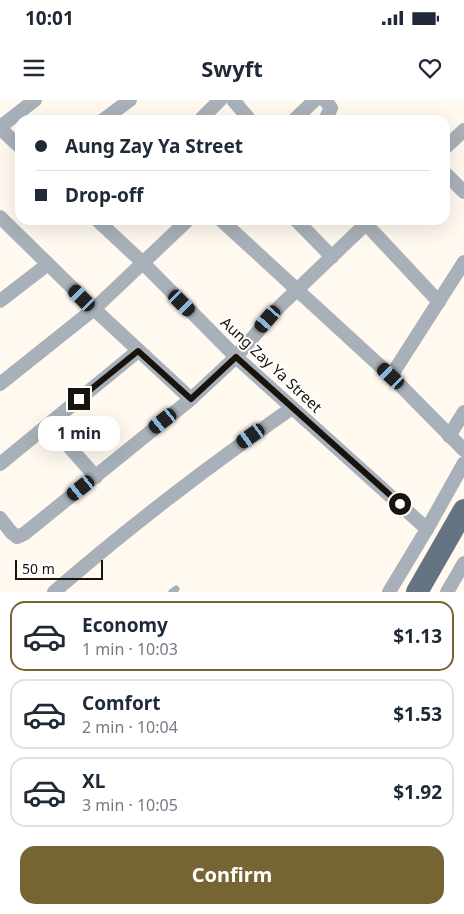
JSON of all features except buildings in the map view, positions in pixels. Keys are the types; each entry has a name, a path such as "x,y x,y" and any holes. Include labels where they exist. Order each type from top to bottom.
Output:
{"main road":[{"path":"417,592 464,510"}],"street":[{"path":"16,115 35,100"},
{"path":"110,115 130,100"},
{"path":"205,115 220,100"},
{"path":"233,100 246,115"},
{"path":"299,115 315,100"},
{"path":"325,100 331,108 328,115"},
{"path":"15,116 0,128 15,142"},
{"path":"450,143 464,130"},
{"path":"450,178 464,192"},
{"path":"0,217 138,351 191,399"},
{"name":"Aung Zay Ya Street","path":"102,225 142,262 236,357 427,529"},
{"path":"0,384 94,309 183,225"},
{"path":"227,225 391,376 464,450"},
{"path":"301,225 332,257"},
{"path":"0,518 17,537 24,534 96,477 191,399 236,357 279,307 365,225"},
{"path":"371,225 439,302"},
{"path":"391,376 464,262"},
{"path":"0,301 48,264"},
{"path":"0,464 138,351"},
{"path":"54,592 112,542 237,446 292,408"},
{"path":"449,436 464,412"},
{"path":"49,424 96,477"},
{"path":"389,592 464,463"},
{"path":"447,592 464,563"}],"route":[{"path":"79,399 138,351 191,399 236,357 400,504"}]}
